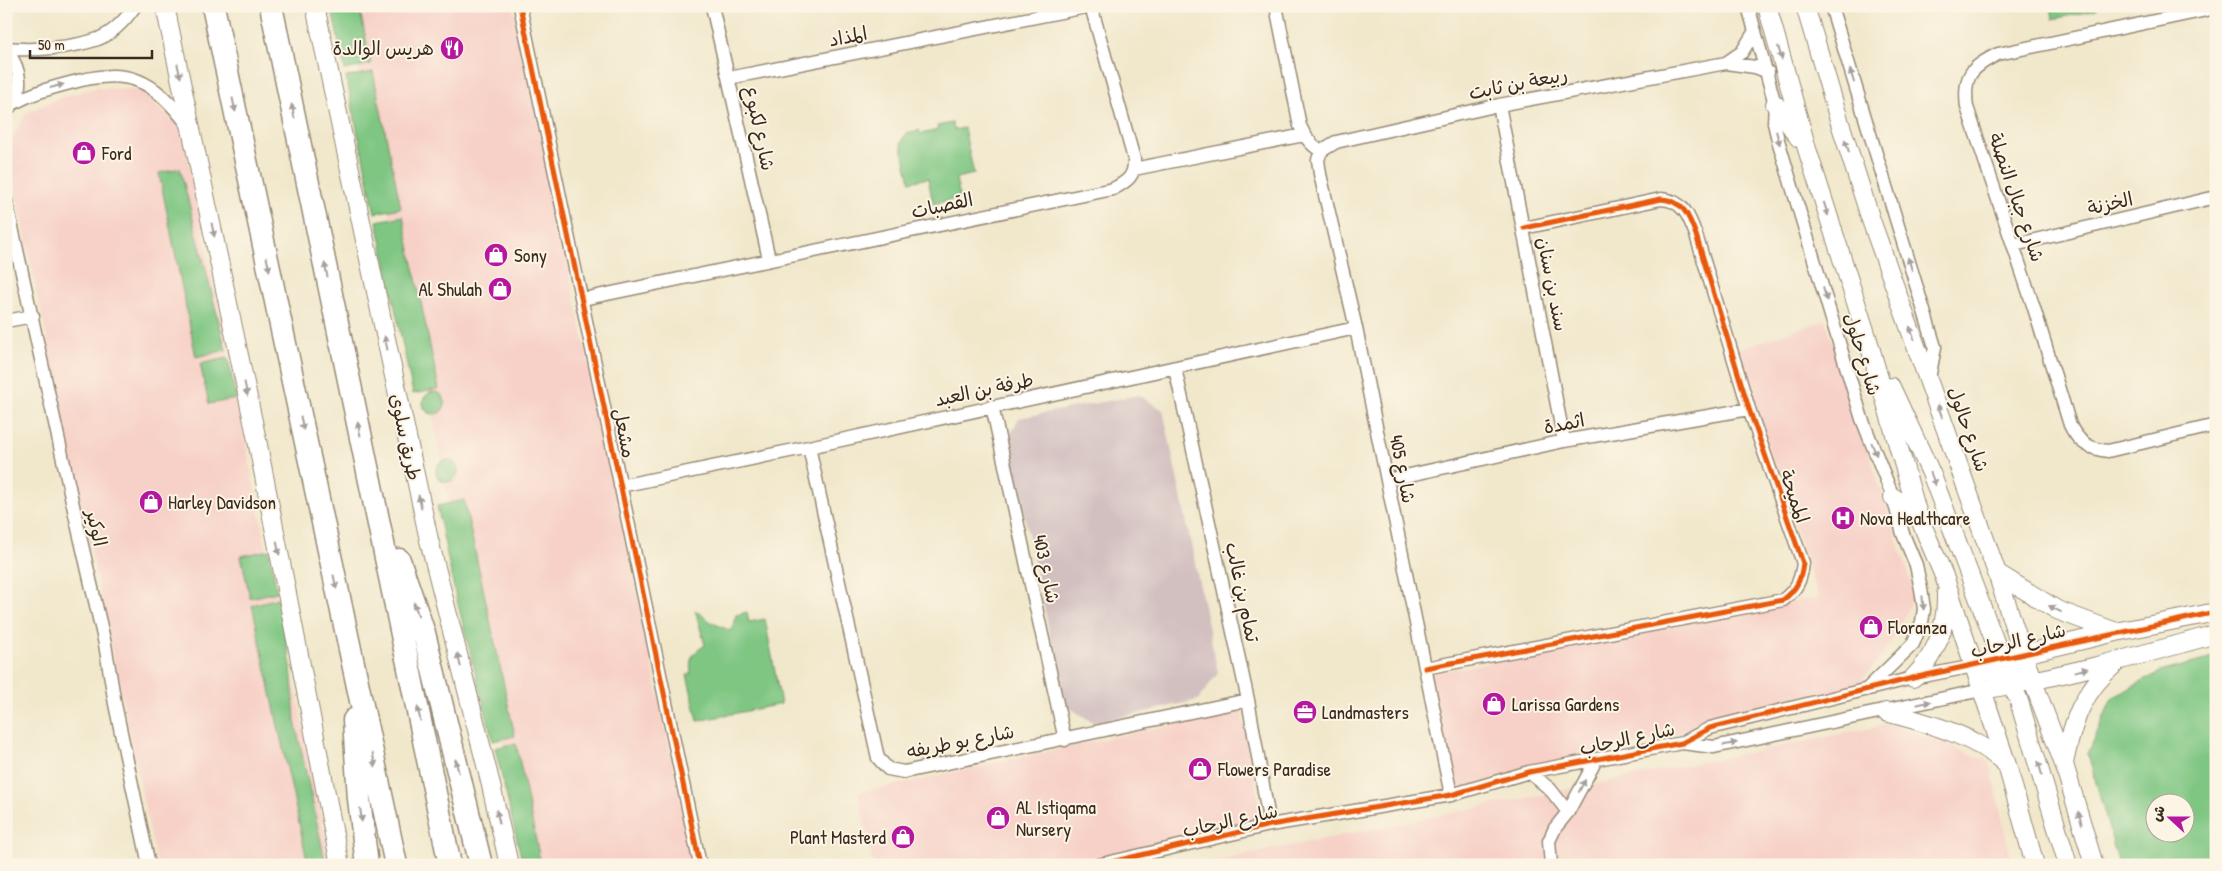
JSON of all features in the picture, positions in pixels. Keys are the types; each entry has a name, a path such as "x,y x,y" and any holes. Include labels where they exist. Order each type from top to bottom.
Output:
{"highway":[{"path":"213,6 396,865"},
{"path":"271,6 450,865"},
{"path":"369,477 424,634 481,865"},
{"path":"349,644 359,799 367,865"}],"main road":[{"path":"165,6 258,445 340,865"},
{"name":"طريق سلوى","path":"315,6 429,540 488,771 509,865"},
{"path":"1767,6 1807,149 1868,340 1918,515 1944,576 2007,765 2035,865"},
{"name":"شارع حالول","path":"1805,6 1871,220 1997,573 2023,655 2064,764 2094,865"},
{"path":"1775,104 1807,149"},
{"path":"1868,340 1931,473 1992,638 2005,660 2034,681"},
{"path":"1892,497 1918,515"},
{"path":"1997,573 2057,610 2081,621 2116,632"},
{"path":"1913,678 1931,656 1944,626 1946,595 1944,576"},
{"name":"شارع الرحاب","path":"1974,666 2116,632 2216,612"},
{"name":"شارع الرحاب","path":"1982,690 2034,681 2117,662 2216,634"},
{"path":"2064,764 2074,721 2082,703 2093,685 2117,662"},
{"path":"1974,666 1999,674 2012,685 2027,725 2068,865"},
{"path":"1886,712 1933,726 1969,740 1996,755 2007,765"}],"street":[{"path":"6,49 26,50 99,38 116,27 135,6"},
{"name":"مشعل","path":"520,6 583,299 620,486 700,865"},
{"name":"شارع لكبوع","path":"712,6 730,78 769,259"},
{"path":"1091,6 1134,159 1134,168 1304,135"},
{"name":"المذاد","path":"730,78 1091,6"},
{"path":"1276,6 1300,126 1312,145 1321,151"},
{"name":"شارع حلول","path":"1748,6 1768,72 1775,104 1774,123 1780,146 1862,419 1892,497 1903,534 1916,564 1924,609 1922,622 1913,644 1864,692"},
{"path":"1830,6 1935,347 1929,379"},
{"name":"شارع جبال النصلة","path":"2216,8 1998,54 1981,62 1968,74 1965,90 1967,107 2014,245 2070,425 2076,436 2085,445 2108,451 2216,425"},
{"name":"ربيعة بن ثابت","path":"1726,63 1742,52 1755,31"},
{"path":"6,49 14,60 20,74 19,90 9,108"},
{"name":"ربيعة بن ثابت","path":"1321,151 1336,142 1499,105 1726,63 1755,67 1768,72"},
{"path":"9,108 33,93 79,80 102,76 120,76 135,78 162,95 192,130"},
{"name":"سند بن سنان","path":"1499,105 1564,441"},
{"name":"شارع 405","path":"1321,151 1318,160 1320,174 1356,328 1451,795"},
{"name":"القصبات","path":"583,299 1113,189 1127,182 1133,175 1134,168"},
{"name":"الخزنة","path":"2014,245 2216,197"},
{"name":"الوكير","path":"6,200 105,644 115,704 149,865"},
{"name":"المميحة","path":"1425,668 1783,600 1799,584 1803,563 1749,409 1692,222 1681,205 1672,200 1648,201 1524,228"},
{"path":"6,321 33,316"},
{"name":"طرفة بن العبد","path":"620,486 809,447 1356,328"},
{"name":"تمام بن غالب","path":"1175,368 1248,700 1270,825"},
{"name":"شارع 403","path":"992,406 1065,740"},
{"name":"اثمدة","path":"1387,480 1564,441 1749,409"},
{"name":"شارع بو طريفه","path":"809,447 878,758 888,769 904,772 1065,740 1248,700"},
{"name":"شارع الرحاب","path":"1098,865 1270,825 1451,795 1528,772 1682,743 1710,728 1864,692 1913,678 1974,666"},
{"name":"شارع الرحاب","path":"1682,743 1714,747 1886,712 1982,690"},
{"path":"1550,865 1549,841 1555,828 1568,812 1596,760"},
{"path":"1528,772 1560,799 1568,812"}],"shaded area":[{"path":"345,6 513,6 694,865 531,865 449,504 428,391"},
{"path":"96,88 141,90 182,130 331,865 157,865 12,173 9,145 26,113 62,97"},
{"path":"1825,320 1915,594 1889,645 1855,690 1455,789 1430,674 1818,597 1736,350"},
{"path":"1139,395 1163,410 1218,673 1198,700 1094,723 1065,705 1008,439 1019,418"},
{"path":"1241,709 1264,831 1106,865 873,865 859,793"},
{"path":"1890,724 1990,762 2012,865 1196,865"}],"green space":[{"path":"331,6 359,6 371,64 345,70"},
{"path":"2051,6 2096,6 2097,10 2053,19"},
{"path":"373,72 401,208 375,213 346,77"},
{"path":"952,123 954,130 964,128 974,174 956,178 960,198 933,204 928,178 910,182 901,143 906,133 919,130 921,134 938,130 937,126"},
{"path":"180,168 226,350 196,357 159,173"},
{"path":"403,216 439,389 413,394 377,221"},
{"path":"228,358 236,399 209,404 200,364"},
{"path":"430,392 438,392 445,399 445,407 438,414 430,414 423,407 423,399"},
{"path":"443,460 451,460 458,467 458,475 451,482 443,482 436,475 436,467"},
{"path":"464,500 515,736 493,741 455,593 437,506"},
{"path":"269,550 277,592 250,598 241,556"},
{"path":"278,598 291,665 295,721 326,865 308,865 252,605"},
{"path":"695,610 711,622 731,631 736,615 747,612 749,622 765,619 781,704 698,721 687,675 691,673 692,656 705,645"},
{"path":"2216,657 2216,865 2119,865 2088,754 2112,698 2160,672"},
{"path":"516,743 541,865 523,865 495,748"}],"cycle path":[{"path":"520,6 700,865"},
{"path":"1425,668 1783,600 1795,588 1801,574 1803,563 1749,409 1696,235 1684,210 1675,202 1661,199 1524,228"},
{"path":"1098,865 1270,825 1451,795 1529,772 1682,743 1710,728 1913,678 2216,612"}],"place":[{"name":"هريس الوالدة","path":"452,48"},
{"name":"Ford","path":"84,153"},
{"name":"Sony","path":"496,255"},
{"name":"Al Shulah","path":"500,289"},
{"name":"Harley Davidson","path":"151,502"},
{"name":"Nova Healthcare","path":"1843,518"},
{"name":"Floranza","path":"1871,627"},
{"name":"Larissa Gardens","path":"1494,704"},
{"name":"Landmasters","path":"1305,712"},
{"name":"Flowers Paradise","path":"1200,769"},
{"name":"AL Istiqama Nursery","path":"998,818"},
{"name":"Plant Masterd","path":"903,837"}]}
